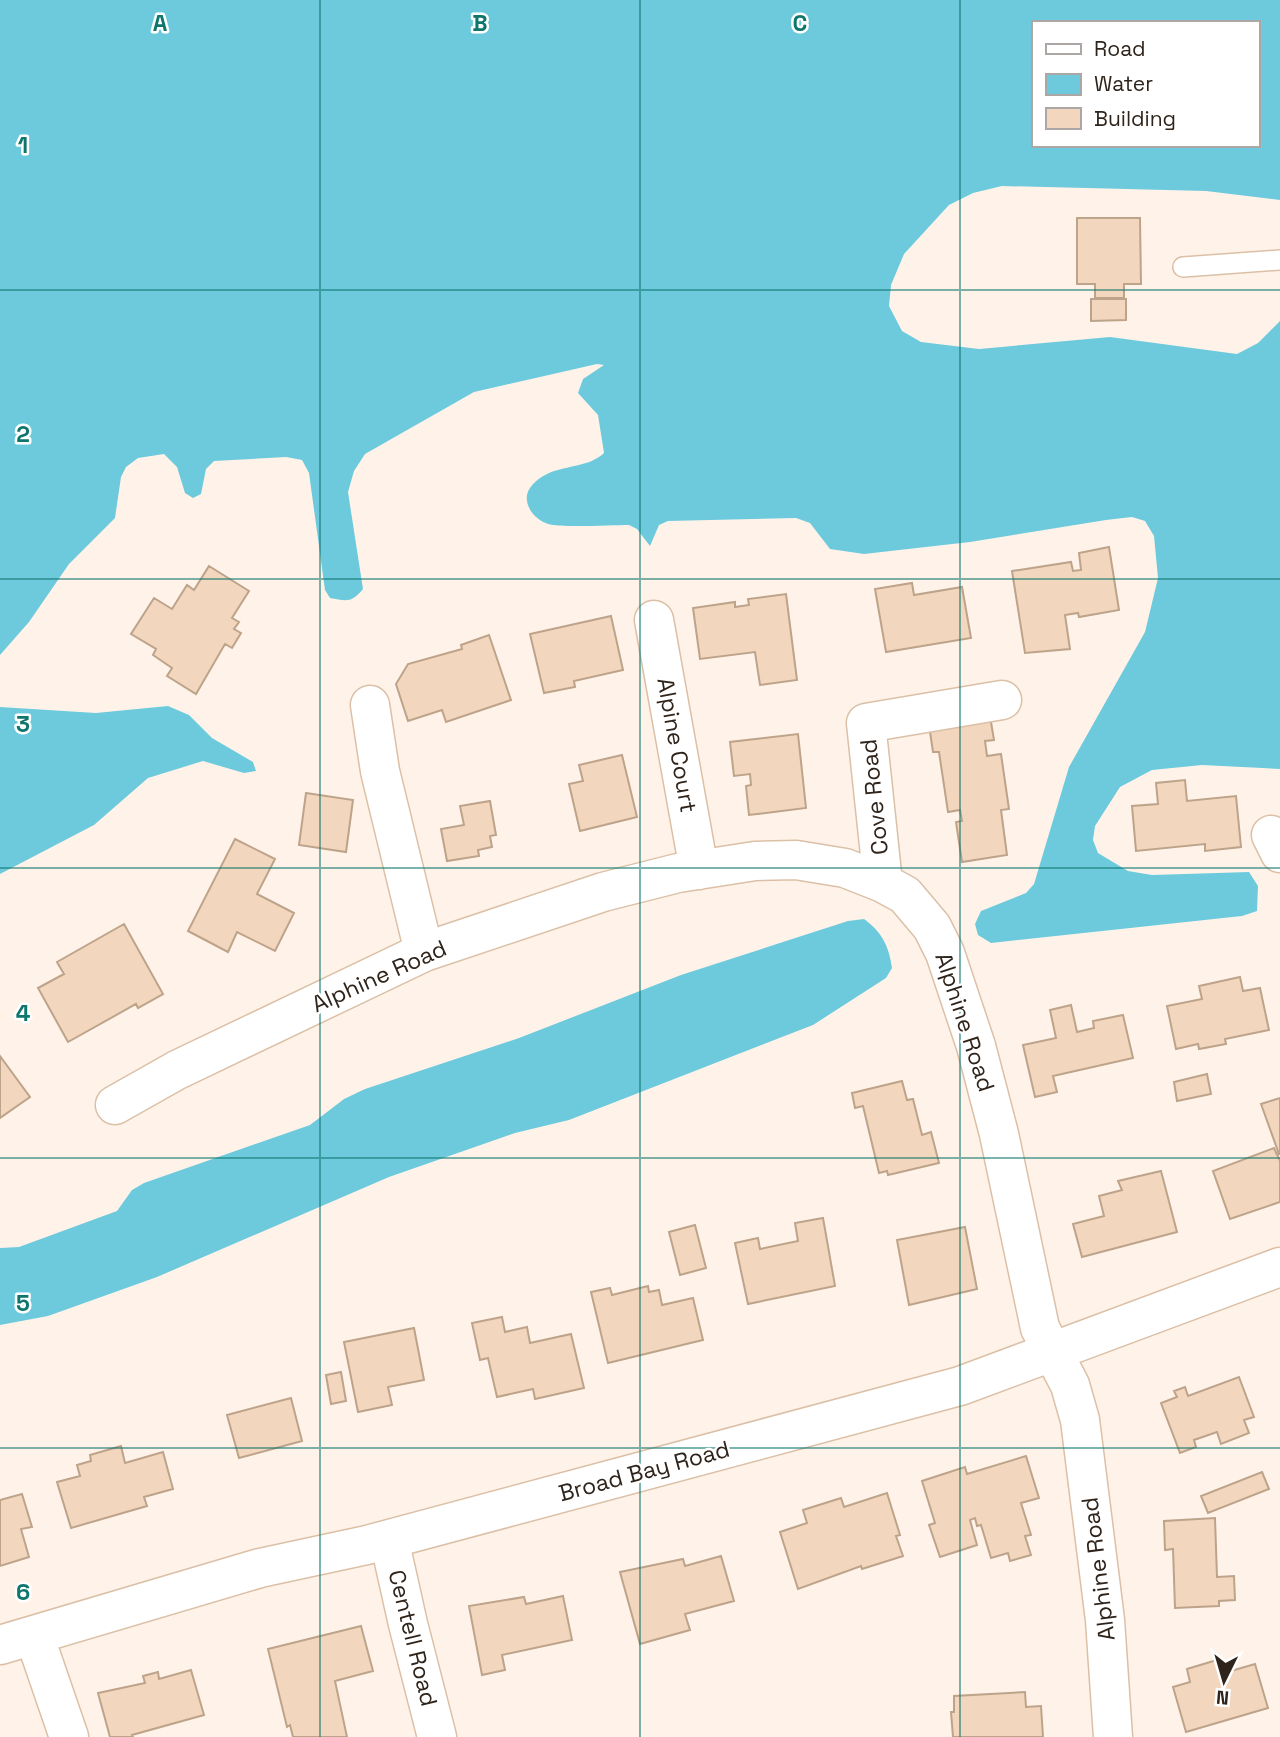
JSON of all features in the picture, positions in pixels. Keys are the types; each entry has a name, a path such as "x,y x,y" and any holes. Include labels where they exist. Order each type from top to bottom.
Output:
{"street":[{"name":"Alpine Court","path":"654,621 699,870"},
{"name":"Cove Road","path":"883,883 866,723 1002,700"},
{"path":"370,705 380,771 424,952"},
{"name":"Alphine Road","path":"115,1105 177,1070 424,952 603,892 699,870 755,861 796,860 845,868 905,895 932,928 945,953 999,1133 1040,1328 1070,1385 1080,1420 1105,1620 1112,1737"},
{"name":"Broad Bay Road","path":"17,1640 260,1568 389,1539 960,1386 1280,1268"},
{"name":"Centell Road","path":"389,1539 438,1737"},
{"path":"17,1640 69,1737"}],"lane":[{"path":"1183,267 1280,260"}],"water":[{"path":"0,0 1280,0 1280,200 1206,191 1002,186 973,193 949,205 904,254 891,285 889,306 902,331 921,342 979,349 1110,337 1237,354 1258,343 1280,321 1280,769 1202,765 1152,770 1120,787 1095,826 1093,840 1098,853 1128,871 1152,875 1249,872 1258,886 1257,911 1242,916 991,943 978,935 975,924 981,911 1026,893 1034,884 1069,767 1145,632 1158,578 1154,536 1145,521 1132,517 1106,520 970,542 864,554 830,549 810,523 796,518 668,521 659,525 650,546 637,529 629,525 548,524 539,520 530,509 528,491 535,482 556,470 592,461 604,453 598,415 578,393 583,379 604,365 597,364 474,392 365,454 354,471 348,492 363,589 355,597 348,600 330,598 325,590 309,473 302,460 286,457 214,461 206,469 201,494 193,498 185,493 177,467 164,454 138,458 126,467 121,477 115,518 69,564 29,622 0,655"},
{"path":"168,706 189,715 212,738 253,762 256,771 244,773 203,761 148,778 94,825 0,874 0,707 96,713"},
{"path":"864,919 884,940 892,968 886,978 813,1025 569,1120 515,1133 389,1177 157,1277 48,1316 0,1325 0,1248 19,1247 117,1211 132,1190 144,1183 310,1125 344,1099 365,1089 519,1038 681,975 848,921"}],"building":[{"path":"1077,218 1140,218 1141,284 1124,284 1124,298 1095,298 1095,284 1077,284"},
{"path":"1091,299 1126,299 1126,320 1091,321"},
{"path":"1109,547 1119,610 1079,617 1078,613 1065,615 1070,649 1025,653 1012,571 1071,562 1073,571 1081,570 1079,553"},
{"path":"209,566 249,591 232,618 239,622 234,629 241,633 232,648 225,644 196,694 167,676 172,668 153,655 156,649 131,634 154,598 172,609 187,585 194,590"},
{"path":"912,583 914,595 962,587 971,638 886,652 875,589"},
{"path":"786,594 797,680 760,685 755,652 700,659 693,608 735,602 735,607 749,605 748,599"},
{"path":"611,616 623,670 574,681 575,687 544,693 530,634"},
{"path":"489,635 511,700 446,722 442,710 408,721 396,684 408,664 462,649 461,645"},
{"path":"990,716 994,740 985,741 987,756 1001,754 1009,809 1001,810 1007,855 962,862 956,822 962,821 960,810 948,812 939,752 933,752 929,725"},
{"path":"798,734 806,808 749,815 746,786 751,785 750,774 734,776 730,742"},
{"path":"622,755 637,817 580,831 569,784 583,781 579,765"},
{"path":"1185,780 1187,801 1236,796 1241,847 1205,851 1205,844 1136,851 1132,806 1158,804 1156,783"},
{"path":"306,793 353,800 346,852 299,845"},
{"path":"490,801 496,835 490,836 492,847 478,850 479,856 447,861 441,829 464,825 460,806"},
{"path":"235,839 275,859 257,894 294,913 275,951 237,932 228,952 188,931"},
{"path":"124,924 163,994 138,1008 136,1004 68,1042 38,988 64,974 57,962"},
{"path":"1240,977 1243,991 1260,988 1269,1030 1225,1039 1226,1044 1199,1049 1198,1044 1176,1049 1167,1006 1202,999 1199,986"},
{"path":"1071,1005 1077,1032 1094,1028 1093,1021 1123,1015 1133,1058 1053,1076 1057,1092 1035,1097 1023,1045 1056,1038 1050,1010"},
{"path":"0,1056 30,1097 0,1118"},
{"path":"1207,1074 1211,1094 1177,1101 1174,1082"},
{"path":"902,1081 907,1100 913,1099 922,1135 931,1132 939,1163 888,1175 887,1171 879,1173 863,1106 855,1108 852,1093"},
{"path":"1280,1098 1280,1154 1279,1154 1261,1104"},
{"path":"1274,1148 1280,1161 1280,1202 1230,1219 1213,1171"},
{"path":"1161,1171 1177,1232 1082,1257 1073,1224 1104,1216 1099,1196 1122,1190 1118,1181"},
{"path":"823,1218 835,1286 748,1304 735,1243 758,1238 760,1249 798,1241 795,1223"},
{"path":"695,1225 706,1268 680,1275 669,1232"},
{"path":"965,1227 977,1289 909,1305 897,1240"},
{"path":"648,1286 649,1292 659,1290 662,1305 693,1298 703,1340 608,1363 591,1292 610,1288 612,1295"},
{"path":"502,1317 505,1332 527,1327 530,1343 571,1334 584,1388 535,1399 533,1389 497,1397 488,1358 480,1360 472,1323"},
{"path":"414,1328 424,1380 388,1387 392,1405 358,1412 344,1342"},
{"path":"341,1372 346,1401 331,1404 326,1375"},
{"path":"1239,1377 1254,1417 1244,1420 1249,1433 1221,1444 1217,1432 1194,1440 1196,1447 1180,1453 1161,1403 1177,1397 1174,1391 1185,1387 1188,1396"},
{"path":"291,1398 302,1441 239,1458 227,1415"},
{"path":"121,1446 125,1463 163,1452 173,1489 144,1497 147,1506 71,1528 57,1482 80,1476 77,1465 91,1461 90,1455"},
{"path":"1026,1456 1039,1498 1021,1503 1031,1535 1025,1536 1031,1555 1010,1561 1008,1553 991,1558 981,1525 977,1526 975,1518 970,1520 977,1545 940,1557 929,1525 935,1523 922,1481 965,1467 967,1474"},
{"path":"1262,1472 1269,1489 1208,1513 1201,1496"},
{"path":"887,1493 900,1535 896,1536 903,1556 862,1569 861,1566 798,1589 780,1532 807,1523 803,1510 841,1498 844,1507"},
{"path":"22,1494 32,1527 21,1529 29,1557 0,1566 0,1500"},
{"path":"1215,1518 1217,1577 1234,1576 1235,1600 1219,1601 1219,1606 1175,1608 1173,1549 1165,1550 1164,1521"},
{"path":"721,1556 734,1601 685,1614 690,1630 640,1644 620,1572 683,1559 685,1566"},
{"path":"563,1596 572,1640 502,1655 505,1670 482,1675 469,1606 524,1597 526,1604"},
{"path":"361,1626 373,1671 335,1681 347,1737 293,1737 290,1725 287,1727 268,1649"},
{"path":"1220,1659 1224,1673 1255,1664 1268,1708 1186,1732 1173,1687 1190,1682 1187,1669"},
{"path":"191,1670 204,1715 132,1735 133,1737 110,1737 98,1693 145,1683 143,1676 158,1672 159,1679"},
{"path":"1025,1692 1026,1707 1041,1706 1043,1737 953,1737 951,1712 954,1712 954,1696"}]}
